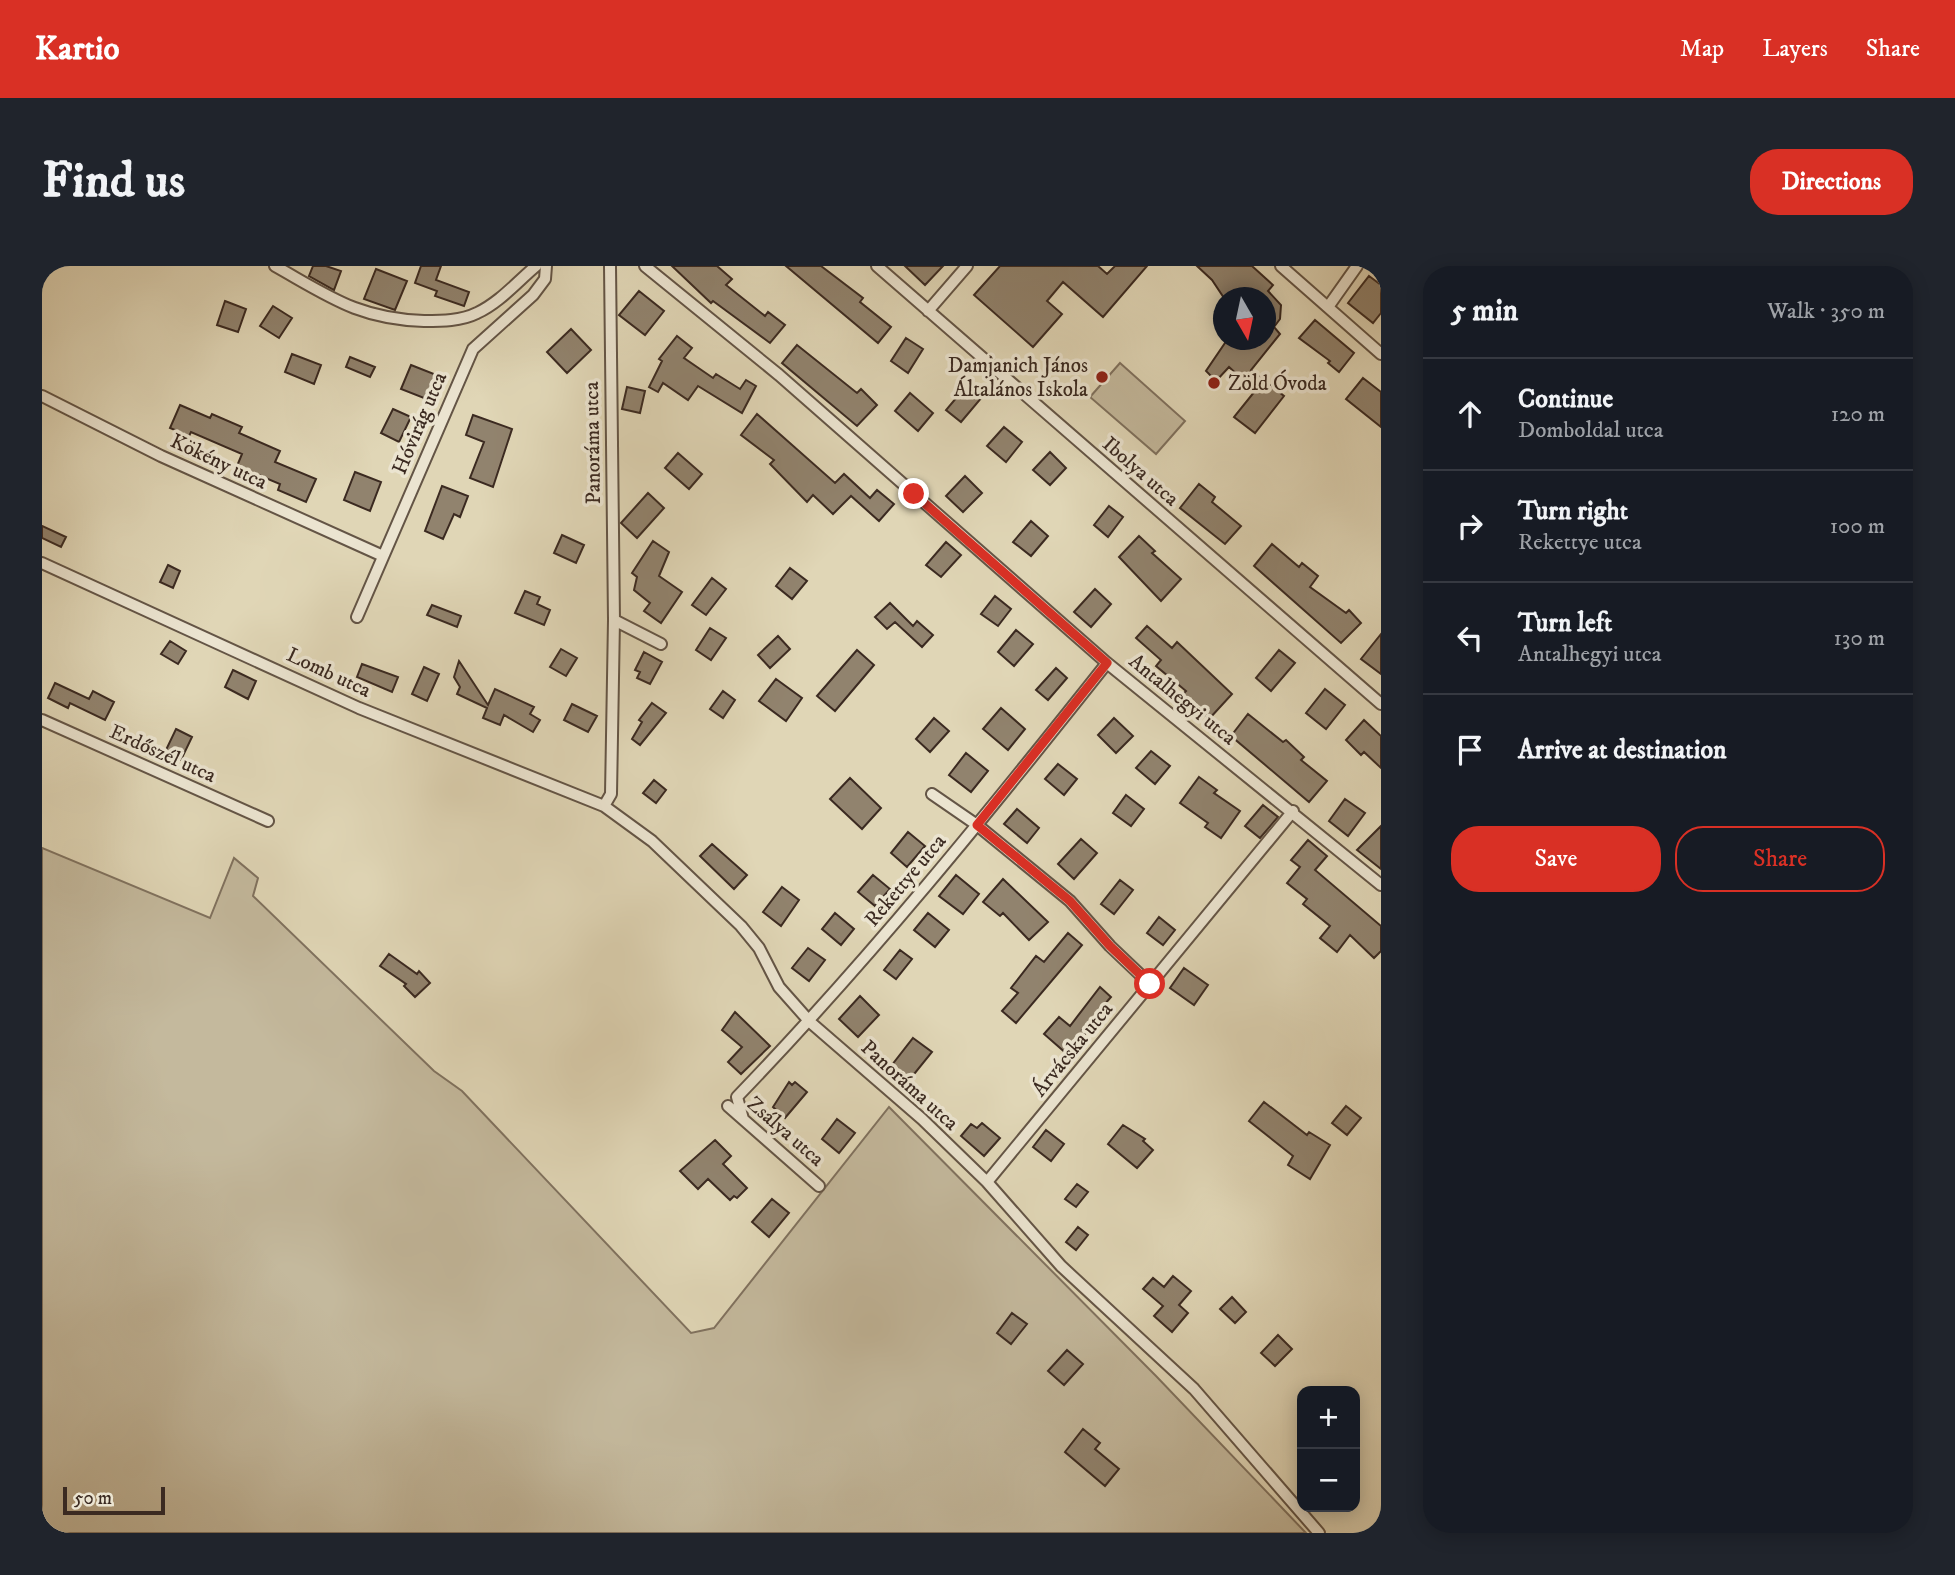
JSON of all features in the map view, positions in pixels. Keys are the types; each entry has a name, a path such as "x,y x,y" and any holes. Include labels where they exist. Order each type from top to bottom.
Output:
{"street":[{"path":"275,266 338,302 367,314 388,319 440,321 467,317 486,308 536,266"},
{"name":"Hóvirág utca","path":"357,617 473,348 533,295 545,279 546,266"},
{"name":"Panoráma utca","path":"610,266 614,620 611,794 604,806 652,841 741,926 759,948 779,987 810,1022 922,1119 988,1182 1061,1266 1195,1389 1319,1533"},
{"name":"Antalhegyi utca","path":"645,266 779,375 1107,663 1381,885"},
{"name":"Ibolya utca","path":"877,266 1381,704"},
{"path":"928,312 967,266"},
{"path":"1281,266 1381,354"},
{"path":"1328,307 1357,266"},
{"name":"Kökény utca","path":"42,396 161,456 383,556"},
{"name":"Lomb utca","path":"42,563 359,708 604,806"},
{"path":"614,620 661,644"},
{"name":"Rekettye utca","path":"743,1118 737,1097 810,1022 977,825 1107,663"},
{"name":"Erdőszél utca","path":"42,720 268,821"},
{"path":"932,793 977,825 1070,901 1110,946 1150,984"},
{"name":"Árvácska utca","path":"988,1182 1293,811"},
{"name":"Zsálya utca","path":"728,1106 819,1186"}],"shaded area":[{"path":"1120,363 1185,421 1156,454 1090,397"},
{"path":"42,848 210,918 234,858 258,878 253,896 434,1071 462,1091 691,1333 714,1328 889,1107 1156,1376 1306,1533 42,1533"}],"building":[{"path":"313,266 326,266 341,271 334,290 309,276"},
{"path":"421,266 441,266 436,280 469,292 464,306 435,296 437,291 415,283"},
{"path":"672,266 717,266 732,279 726,285 765,316 768,312 785,325 770,343 713,301 711,303"},
{"path":"786,266 821,266 863,298 860,302 891,327 878,343"},
{"path":"905,266 943,266 925,285"},
{"path":"1000,266 1098,266 1107,274 1115,266 1147,266 1103,317 1063,282 1047,301 1062,314 1033,347 974,295"},
{"path":"1197,266 1252,266 1273,285 1217,287"},
{"path":"376,269 407,281 395,310 364,299"},
{"path":"1369,276 1381,285 1381,313 1373,323 1348,303"},
{"path":"639,291 664,311 645,335 619,315"},
{"path":"1276,300 1281,305 1280,319 1276,324"},
{"path":"225,301 246,309 238,332 217,325"},
{"path":"273,306 292,318 279,338 260,326"},
{"path":"1315,320 1354,353 1339,372 1328,363 1330,361 1299,338"},
{"path":"571,329 591,350 567,373 547,352"},
{"path":"677,336 692,348 684,358 713,378 716,374 740,389 746,380 756,386 742,413 698,386 688,400 663,383 658,392 649,387 662,361 659,359"},
{"path":"906,338 923,349 908,373 891,361"},
{"path":"797,345 857,393 861,389 877,405 857,426 782,363"},
{"path":"1220,350 1267,350 1251,370 1284,396 1255,433 1234,417 1255,391 1229,367 1216,381 1206,371"},
{"path":"292,354 321,365 314,384 285,372"},
{"path":"350,357 375,367 370,377 346,367"},
{"path":"411,365 439,376 429,400 401,389"},
{"path":"1363,378 1381,392 1381,427 1346,399"},
{"path":"968,384 983,396 961,422 946,410"},
{"path":"627,387 645,391 640,413 622,409"},
{"path":"910,393 933,413 918,431 895,411"},
{"path":"180,405 210,418 212,414 242,427 239,433 280,451 275,462 316,479 306,502 278,490 280,484 237,466 242,454 191,432 189,436 170,428"},
{"path":"393,409 411,417 399,442 381,433"},
{"path":"757,414 835,483 844,474 870,498 877,490 894,504 879,521 851,496 833,514 813,495 807,502 770,464 774,460 741,435"},
{"path":"473,415 512,429 493,487 470,478 484,442 466,435"},
{"path":"1004,427 1022,442 1006,462 987,446"},
{"path":"1050,452 1066,468 1050,485 1033,470"},
{"path":"678,453 702,474 689,489 665,468"},
{"path":"355,472 381,482 370,511 344,500"},
{"path":"965,476 982,493 963,512 946,496"},
{"path":"1199,484 1215,497 1212,502 1241,526 1225,544 1180,508"},
{"path":"442,486 468,496 460,517 454,514 443,539 425,531"},
{"path":"648,493 664,508 637,538 621,523"},
{"path":"1109,506 1123,517 1108,537 1094,525"},
{"path":"1031,521 1048,536 1031,556 1013,542"},
{"path":"42,526 66,537 61,547 42,538"},
{"path":"562,535 584,545 576,563 554,553"},
{"path":"1139,536 1155,551 1152,553 1181,579 1161,601 1119,557"},
{"path":"653,541 669,552 659,576 682,592 661,623 644,611 650,603 634,590 637,577 632,573"},
{"path":"946,542 961,555 941,577 926,565"},
{"path":"1272,544 1299,567 1302,563 1318,576 1310,587 1346,613 1349,610 1361,623 1341,643 1254,566"},
{"path":"168,565 180,571 173,588 160,582"},
{"path":"790,568 807,581 792,599 776,586"},
{"path":"712,578 726,589 706,615 692,605"},
{"path":"1095,589 1111,604 1091,627 1074,612"},
{"path":"525,591 540,597 537,604 550,610 544,625 515,613"},
{"path":"995,596 1011,609 998,626 981,614"},
{"path":"890,603 913,626 917,621 933,635 922,647 895,622 887,629 875,617"},
{"path":"432,605 461,616 457,627 427,615"},
{"path":"1147,626 1172,648 1177,642 1232,694 1209,719 1182,695 1186,691 1156,666 1161,660 1136,638"},
{"path":"710,628 726,638 711,660 696,650"},
{"path":"1016,630 1033,644 1014,666 998,652"},
{"path":"1381,634 1381,674 1361,659"},
{"path":"778,636 790,649 770,668 758,655"},
{"path":"170,641 186,651 178,664 161,654"},
{"path":"561,649 577,658 566,676 550,667"},
{"path":"857,650 874,665 835,711 817,696"},
{"path":"1279,650 1295,663 1271,691 1256,678"},
{"path":"644,652 662,662 650,684 637,678 640,672 635,670"},
{"path":"459,661 488,705 495,689 534,707 530,714 540,720 533,732 504,715 500,725 483,718 487,708 457,694 460,687 454,677"},
{"path":"362,664 398,677 392,692 357,677"},
{"path":"424,667 439,674 427,701 412,694"},
{"path":"1056,668 1067,678 1048,700 1036,690"},
{"path":"233,670 256,681 248,699 225,687"},
{"path":"776,679 802,698 786,721 759,701"},
{"path":"55,683 89,699 93,691 114,702 105,720 70,703 68,708 48,698"},
{"path":"1325,689 1345,705 1326,729 1306,713"},
{"path":"723,691 735,700 723,718 710,709"},
{"path":"652,703 666,713 640,745 632,739 642,722 639,720"},
{"path":"572,704 597,716 588,732 564,720"},
{"path":"1001,708 1025,729 1008,750 983,729"},
{"path":"1248,714 1283,742 1286,740 1304,757 1301,760 1327,781 1309,802 1231,736"},
{"path":"934,718 949,731 930,752 916,739"},
{"path":"1114,718 1133,736 1116,753 1098,735"},
{"path":"1364,720 1381,736 1381,768 1364,752 1361,755 1346,740"},
{"path":"176,729 192,737 181,760 165,752"},
{"path":"1151,751 1170,766 1155,784 1136,768"},
{"path":"966,753 988,771 971,792 949,775"},
{"path":"1058,764 1077,779 1064,795 1045,779"},
{"path":"1199,777 1217,790 1214,793 1240,811 1221,838 1205,827 1208,823 1180,803"},
{"path":"850,778 881,808 862,829 830,799"},
{"path":"654,780 666,790 656,803 643,793"},
{"path":"1126,795 1144,809 1131,826 1113,813"},
{"path":"1345,799 1365,813 1348,836 1329,821"},
{"path":"1263,805 1278,817 1260,838 1245,826"},
{"path":"1017,809 1039,828 1027,843 1004,824"},
{"path":"1381,826 1381,869 1357,850"},
{"path":"908,832 925,846 907,867 891,853"},
{"path":"1081,839 1097,853 1074,879 1058,864"},
{"path":"1308,840 1327,856 1315,870 1381,926 1381,951 1374,958 1350,935 1337,952 1320,938 1330,926 1303,904 1307,899 1287,883 1300,867 1291,860"},
{"path":"712,844 747,875 734,889 700,856"},
{"path":"873,875 890,889 875,906 858,892"},
{"path":"956,875 979,894 963,914 939,896"},
{"path":"1003,879 1048,922 1029,940 1003,913 1000,916 983,902"},
{"path":"1120,880 1133,890 1114,914 1101,904"},
{"path":"782,887 799,900 781,926 763,912"},
{"path":"835,913 854,929 841,945 822,929"},
{"path":"928,913 949,930 935,947 914,930"},
{"path":"1159,917 1175,930 1163,945 1147,933"},
{"path":"1068,933 1082,945 1016,1023 1002,1011 1018,993 1011,988 1036,956 1044,962"},
{"path":"808,948 825,960 809,981 792,968"},
{"path":"900,950 912,959 896,979 884,970"},
{"path":"389,954 417,974 419,971 430,983 415,997 404,986 406,984 380,966"},
{"path":"1184,968 1208,985 1194,1005 1170,988"},
{"path":"1100,987 1111,997 1082,1030 1086,1033 1067,1054 1044,1034 1059,1017 1070,1026"},
{"path":"860,996 879,1015 858,1037 839,1019"},
{"path":"735,1012 770,1046 741,1074 728,1062 742,1047 722,1030"},
{"path":"913,1038 932,1052 906,1084 888,1070"},
{"path":"789,1082 792,1085 795,1082 807,1092 785,1118 773,1107"},
{"path":"1264,1102 1307,1135 1309,1132 1330,1145 1310,1179 1288,1165 1293,1156 1249,1121"},
{"path":"1346,1106 1361,1118 1347,1135 1332,1123"},
{"path":"837,1119 855,1133 839,1153 822,1139"},
{"path":"982,1123 1000,1138 984,1156 961,1136 971,1124 977,1128"},
{"path":"1123,1125 1145,1139 1143,1141 1153,1150 1137,1168 1108,1144"},
{"path":"1046,1130 1064,1144 1051,1161 1033,1147"},
{"path":"715,1140 731,1156 723,1164 747,1188 737,1198 734,1196 730,1200 708,1179 698,1189 680,1171"},
{"path":"1077,1184 1088,1192 1076,1207 1065,1199"},
{"path":"772,1199 789,1213 769,1237 752,1222"},
{"path":"1078,1227 1088,1235 1076,1250 1066,1242"},
{"path":"1173,1276 1191,1291 1179,1305 1188,1313 1172,1332 1154,1316 1163,1306 1143,1289 1153,1278 1164,1287"},
{"path":"1232,1297 1246,1312 1235,1323 1220,1309"},
{"path":"1012,1313 1027,1324 1011,1344 997,1333"},
{"path":"1278,1335 1292,1349 1275,1366 1261,1353"},
{"path":"1067,1350 1083,1364 1064,1385 1048,1371"},
{"path":"1083,1429 1100,1443 1095,1449 1119,1469 1105,1486 1065,1452"}],"place":[{"name":"Damjanich János Általános Iskola","path":"1102,377"},
{"name":"Zöld Óvoda","path":"1214,383"}],"route":[{"path":"914,494 1107,663 977,825 1070,901 1110,946 1150,984"}]}
